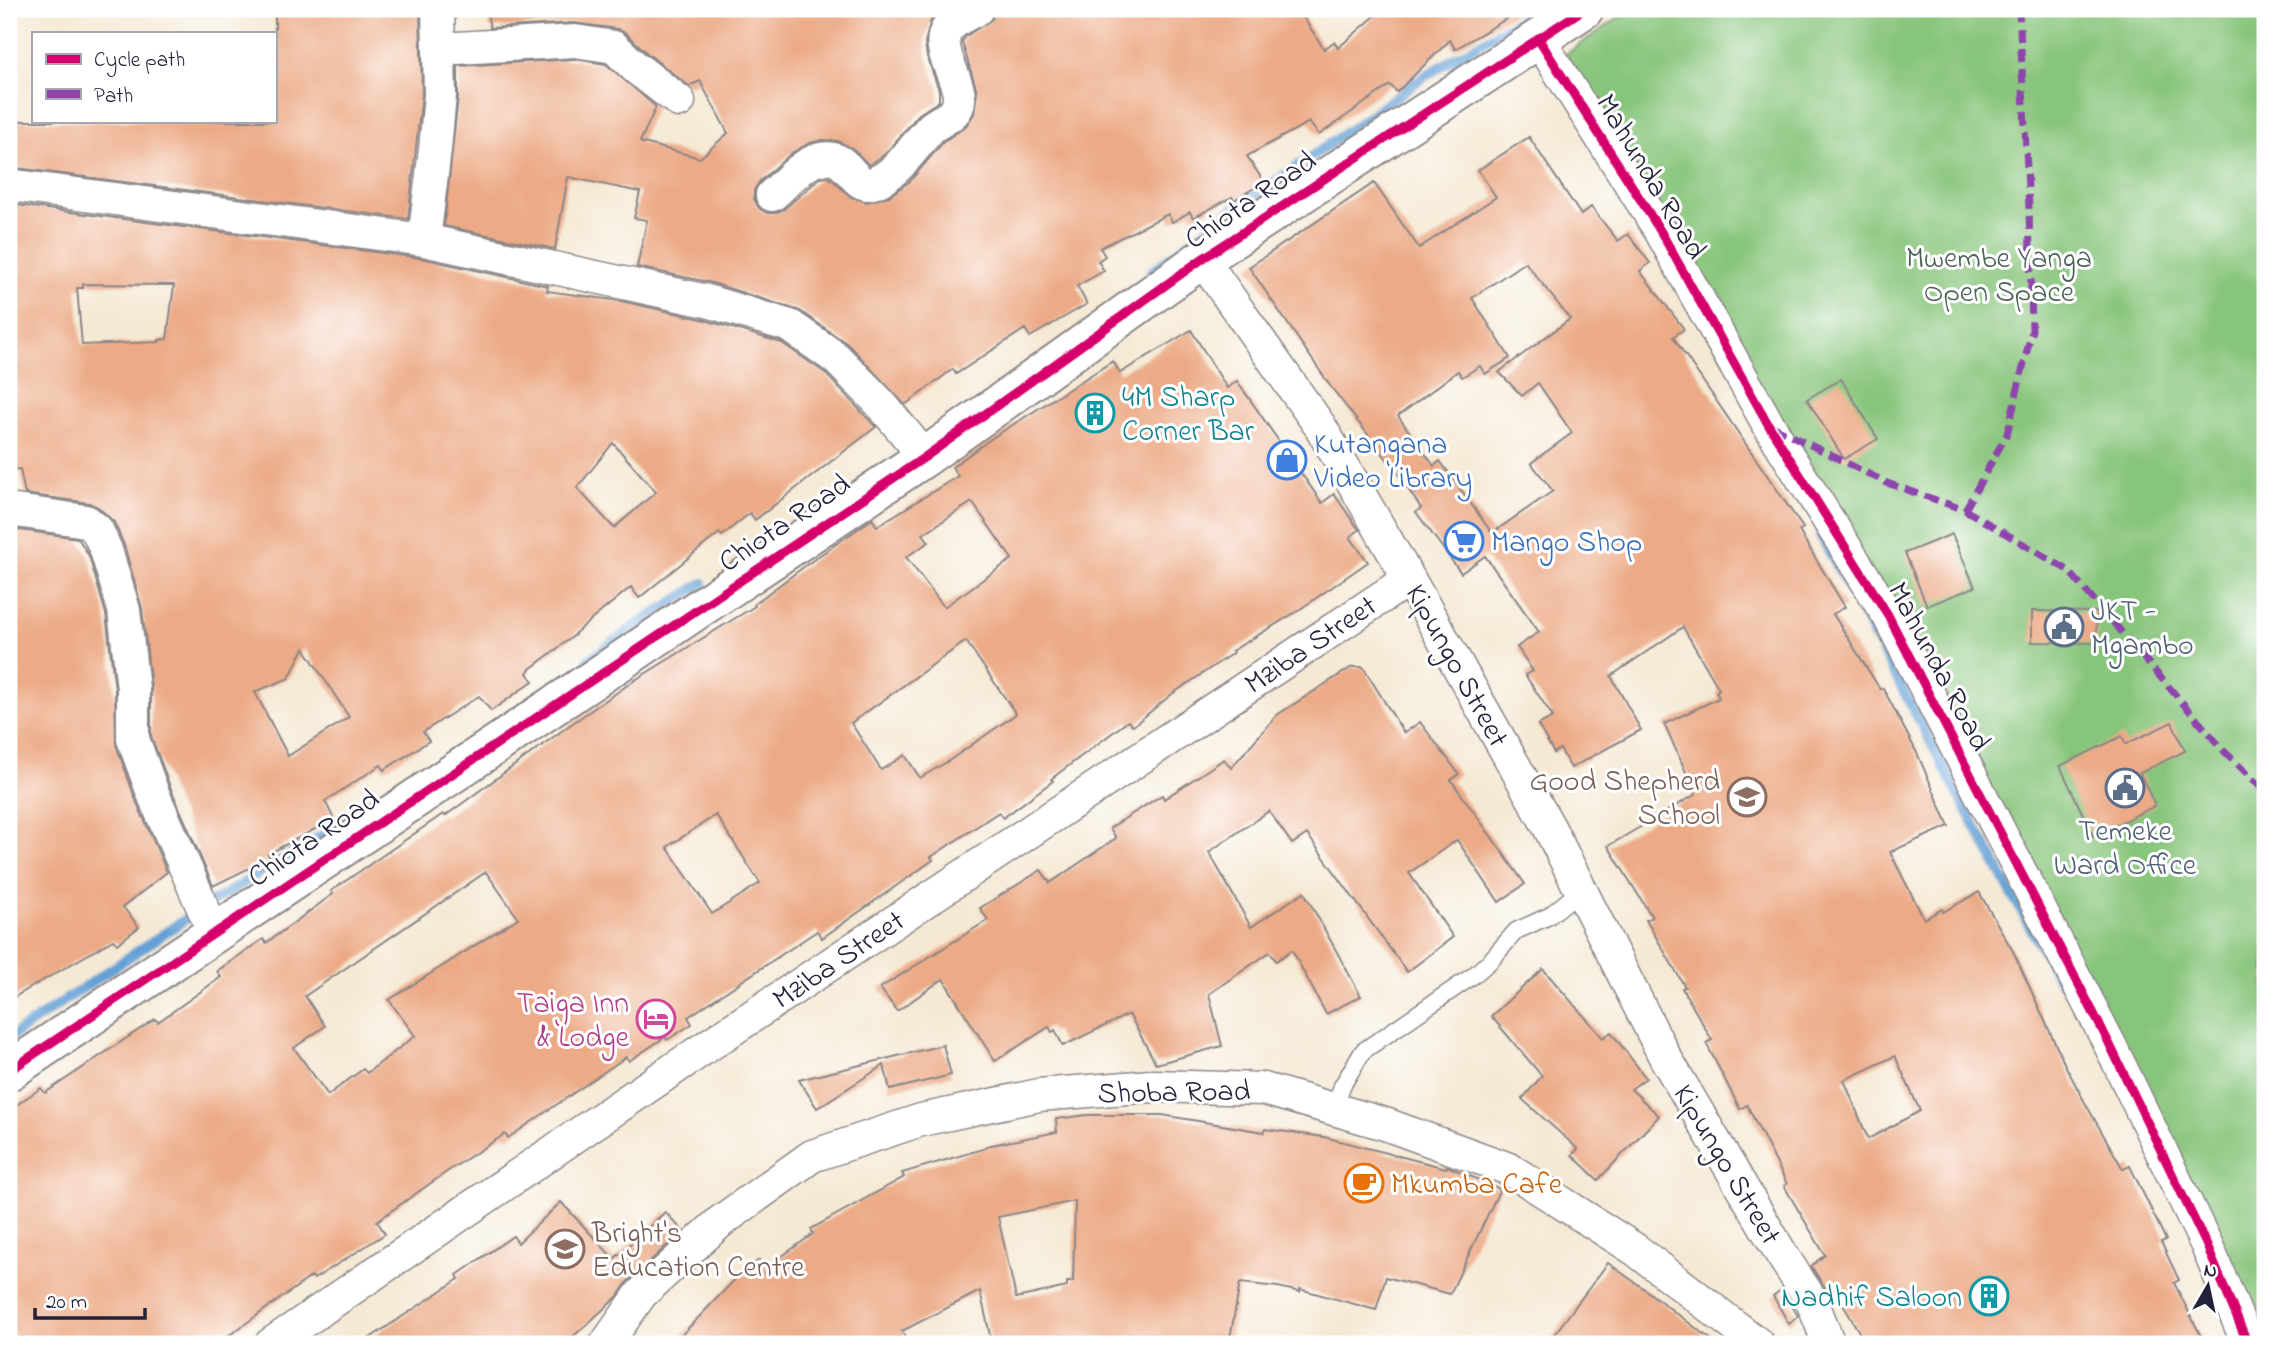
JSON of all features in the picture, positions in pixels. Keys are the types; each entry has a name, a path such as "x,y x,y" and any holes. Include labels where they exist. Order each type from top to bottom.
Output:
{"street":[{"path":"424,240 435,149 440,50 438,9"},
{"path":"772,195 811,162 828,158 842,161 864,184 873,183 892,172 934,126 953,113 958,106 960,97 944,50 945,33 952,24 976,9"},
{"name":"Chiota Road","path":"9,1071 925,457 1202,259 1584,9"},
{"name":"Mahunda Road","path":"1538,38 1661,232 1768,424 1888,615 2109,1043 2207,1246 2248,1344"},
{"path":"440,50 575,41 614,47 679,101"},
{"path":"9,185 424,240 707,300 790,326 836,358 881,404 925,457"},
{"name":"Kipungo Street","path":"1202,259 1320,426 1409,579 1549,827 1665,1057 1812,1301 1829,1344"},
{"path":"9,510 86,521 97,530 124,610 133,689 133,739 154,796 214,933"},
{"name":"Mziba Street","path":"271,1344 697,1053 1409,579"},
{"name":"Shoba Road","path":"606,1344 641,1294 720,1222 812,1156 909,1124 1039,1095 1151,1086 1264,1089 1385,1124 1509,1169 1636,1250 1758,1344"}],"lane":[{"path":"1334,1109 1342,1086 1363,1051 1474,975 1492,960 1516,931 1549,916 1581,890"}],"green space":[{"name":"Mwembe Yanga Open Space","path":"1631,9 2265,9 2265,1327 2259,1326 1970,787 1553,63"}],"building":[{"path":"275,9 420,9 422,94 408,219 9,167 9,121 276,122"},
{"path":"486,9 942,9 931,20 925,42 927,57 939,90 939,101 919,114 885,154 869,165 852,148 838,141 810,143 793,152 760,181 754,190 754,199 759,208 767,213 775,213 784,209 820,178 829,177 851,197 867,202 889,196 910,181 944,141 965,127 974,114 977,91 962,42 966,36 992,19 995,9 1298,9 1324,49 1334,42 1338,48 1383,9 1523,9 1455,49 1450,40 1397,92 1390,85 1319,135 1309,122 1247,156 1264,182 1234,200 1232,197 1193,218 1190,212 1172,222 1168,214 1100,248 1105,256 1098,261 1104,271 1077,286 1087,304 1030,337 1025,329 956,374 953,369 905,405 849,345 800,311 712,283 637,267 647,220 634,218 640,192 568,177 555,249 444,226 458,97 458,66 574,59 606,64 656,107 640,142 700,158 728,133 700,81 689,86 626,33 617,29 574,23 490,28"},
{"path":"1529,137 1581,215 1591,207 1618,241 1628,234 1650,263 1640,271 1684,329 1673,337 1803,528 1799,531 1845,607 1833,614 1880,689 1883,688 1917,753 1949,826 1890,852 1924,919 1979,892 2014,953 2065,1065 2088,1108 2123,1169 2130,1166 2166,1240 2161,1242 2179,1280 2174,1283 2205,1344 1866,1344 1831,1284 1826,1289 1811,1266 1825,1255 1784,1186 1787,1184 1747,1105 1740,1109 1706,1043 1712,1040 1646,920 1652,917 1608,846 1696,794 1664,724 1719,698 1716,692 1719,689 1683,627 1611,676 1641,730 1571,768 1560,749 1554,753 1538,725 1553,717 1525,675 1533,671 1517,647 1539,632 1485,556 1461,573 1416,512 1421,508 1407,485 1331,387 1249,267 1374,183 1419,248 1496,197 1478,170","holes":["1525,262 1570,319 1499,372 1522,396 1538,383 1572,433 1531,463 1553,491 1492,533 1440,461 1434,466 1398,416 1458,371 1462,377 1480,366 1485,374 1510,358 1472,298","1895,1056 1920,1111 1868,1139 1844,1080"]},
{"path":"9,204 421,258 548,286 547,291 621,301 702,319 782,343 824,372 876,427 755,520 750,513 722,536 719,533 639,598 631,587 530,669 527,673 533,681 491,711 479,696 423,732 429,741 384,770 381,765 325,801 334,819 268,854 270,858 213,886 151,736 151,687 142,608 124,545 114,522 98,507 89,503 25,494 20,469 9,470","holes":["83,284 174,285 167,339 159,342 82,345 77,288 83,288","613,443 656,492 614,528 577,488","304,648 349,717 288,756 255,692 289,678"]},
{"path":"1191,330 1227,388 1237,381 1322,503 1334,494 1359,530 1350,537 1368,562 1296,612 1232,651 1233,653 1172,694 1133,726 1128,721 1003,818 999,812 931,857 933,860 822,938 817,931 688,1017 692,1024 667,1040 665,1037 629,1061 626,1057 508,1138 505,1134 448,1171 377,1221 385,1234 314,1279 312,1276 217,1344 20,1344 9,1328 9,1110 41,1088 45,1093 155,1019 158,1022 221,977 217,971 263,939 266,943 333,894 331,891 443,814 445,816 635,680 755,606 754,604 813,560 872,519 877,526 958,476 952,467 992,438 1113,361 1120,373","holes":["972,502 1012,559 944,607 906,557 929,542 923,534","966,641 1016,714 920,778 905,755 881,770 851,723","716,815 760,883 712,914 667,847","486,872 518,918 389,1000 415,1036 367,1073 363,1069 328,1095 294,1048 325,1026 305,996"]},
{"path":"1841,379 1878,439 1844,459 1807,399"},
{"path":"20,530 78,538 89,556 106,614 115,690 116,745 137,803 167,872 123,907 139,927 117,944 113,940 9,1000 9,531"},
{"path":"1952,534 1975,587 1927,606 1905,553"},
{"name":"JKT - Mgambo","path":"2032,611 2097,612 2096,643 2032,642"},
{"path":"1352,667 1363,667 1404,733 1420,722 1459,774 1451,780 1525,884 1499,902 1457,840 1409,873 1453,937 1407,972 1307,834 1292,844 1269,811 1209,852 1251,927 1304,892 1361,996 1326,1014 1292,950 1276,961 1270,952 1209,994 1222,1046 1156,1064 1129,1014 1063,1046 1055,1030 1052,1032 1049,1027 995,1061 943,979 897,1011 880,988 988,920 980,908 1041,870 1050,883 1116,838 1110,828 1162,795 1164,799 1224,759 1231,768 1277,715"},
{"name":"Temeke Ward Office","path":"2172,722 2185,751 2140,773 2155,806 2093,836 2060,766 2122,736 2126,744"},
{"path":"1543,969 1603,1038 1611,1032 1646,1078 1631,1089 1659,1116 1598,1180 1572,1155 1578,1149 1522,1099 1542,1076 1491,1016"},
{"path":"943,1045 951,1075 890,1090 884,1065 817,1108 799,1080"},
{"path":"1087,1115 1162,1115 1264,1132 1265,1129 1324,1137 1446,1168 1447,1166 1500,1189 1450,1294 1386,1277 1376,1310 1300,1289 1300,1292 1240,1283 1229,1344 992,1344 980,1291 902,1331 909,1344 673,1344 743,1271 759,1260 765,1268 813,1234 811,1229 904,1177 902,1173 986,1146 1057,1132 1056,1119","holes":["1075,1201 1073,1282 1067,1282 1067,1287 1016,1298 998,1217"]},
{"path":"561,1202 614,1259 665,1212 683,1231 565,1344 361,1344 459,1279 457,1275 513,1236 518,1243"},
{"path":"1608,1263 1643,1288 1717,1344 1547,1344"},
{"path":"1782,1289 1798,1316 1789,1324 1773,1296"}],"waterway":[{"path":"1151,272 1225,215 1425,76 1538,9"},
{"path":"1820,535 2061,983"},
{"path":"588,660 703,583"},
{"path":"9,1038 202,908 377,802"}],"marked path":[{"path":"1965,510 2007,434 2032,330 2019,9"},
{"path":"1772,426 1887,483 1965,510 2068,570 2224,751 2265,791"}],"cycle path":[{"path":"9,1071 925,457 1202,259 1584,9"},
{"path":"1538,38 1661,232 1768,424 1888,615 2109,1043 2207,1246 2248,1344"}],"place":[{"name":"4M Sharp Corner Bar","path":"1095,413"},
{"name":"Kutangana Video Library","path":"1287,460"},
{"name":"Mango Shop","path":"1464,541"},
{"name":"JKT - Mgambo","path":"2064,627"},
{"name":"Temeke Ward Office","path":"2125,788"},
{"name":"Good Shepherd School","path":"1747,797"},
{"name":"Taiga Inn & Lodge","path":"656,1019"},
{"name":"Mkumba Cafe","path":"1364,1183"},
{"name":"Bright's Education Centre","path":"565,1249"},
{"name":"Nadhif Saloon","path":"1989,1296"}]}
